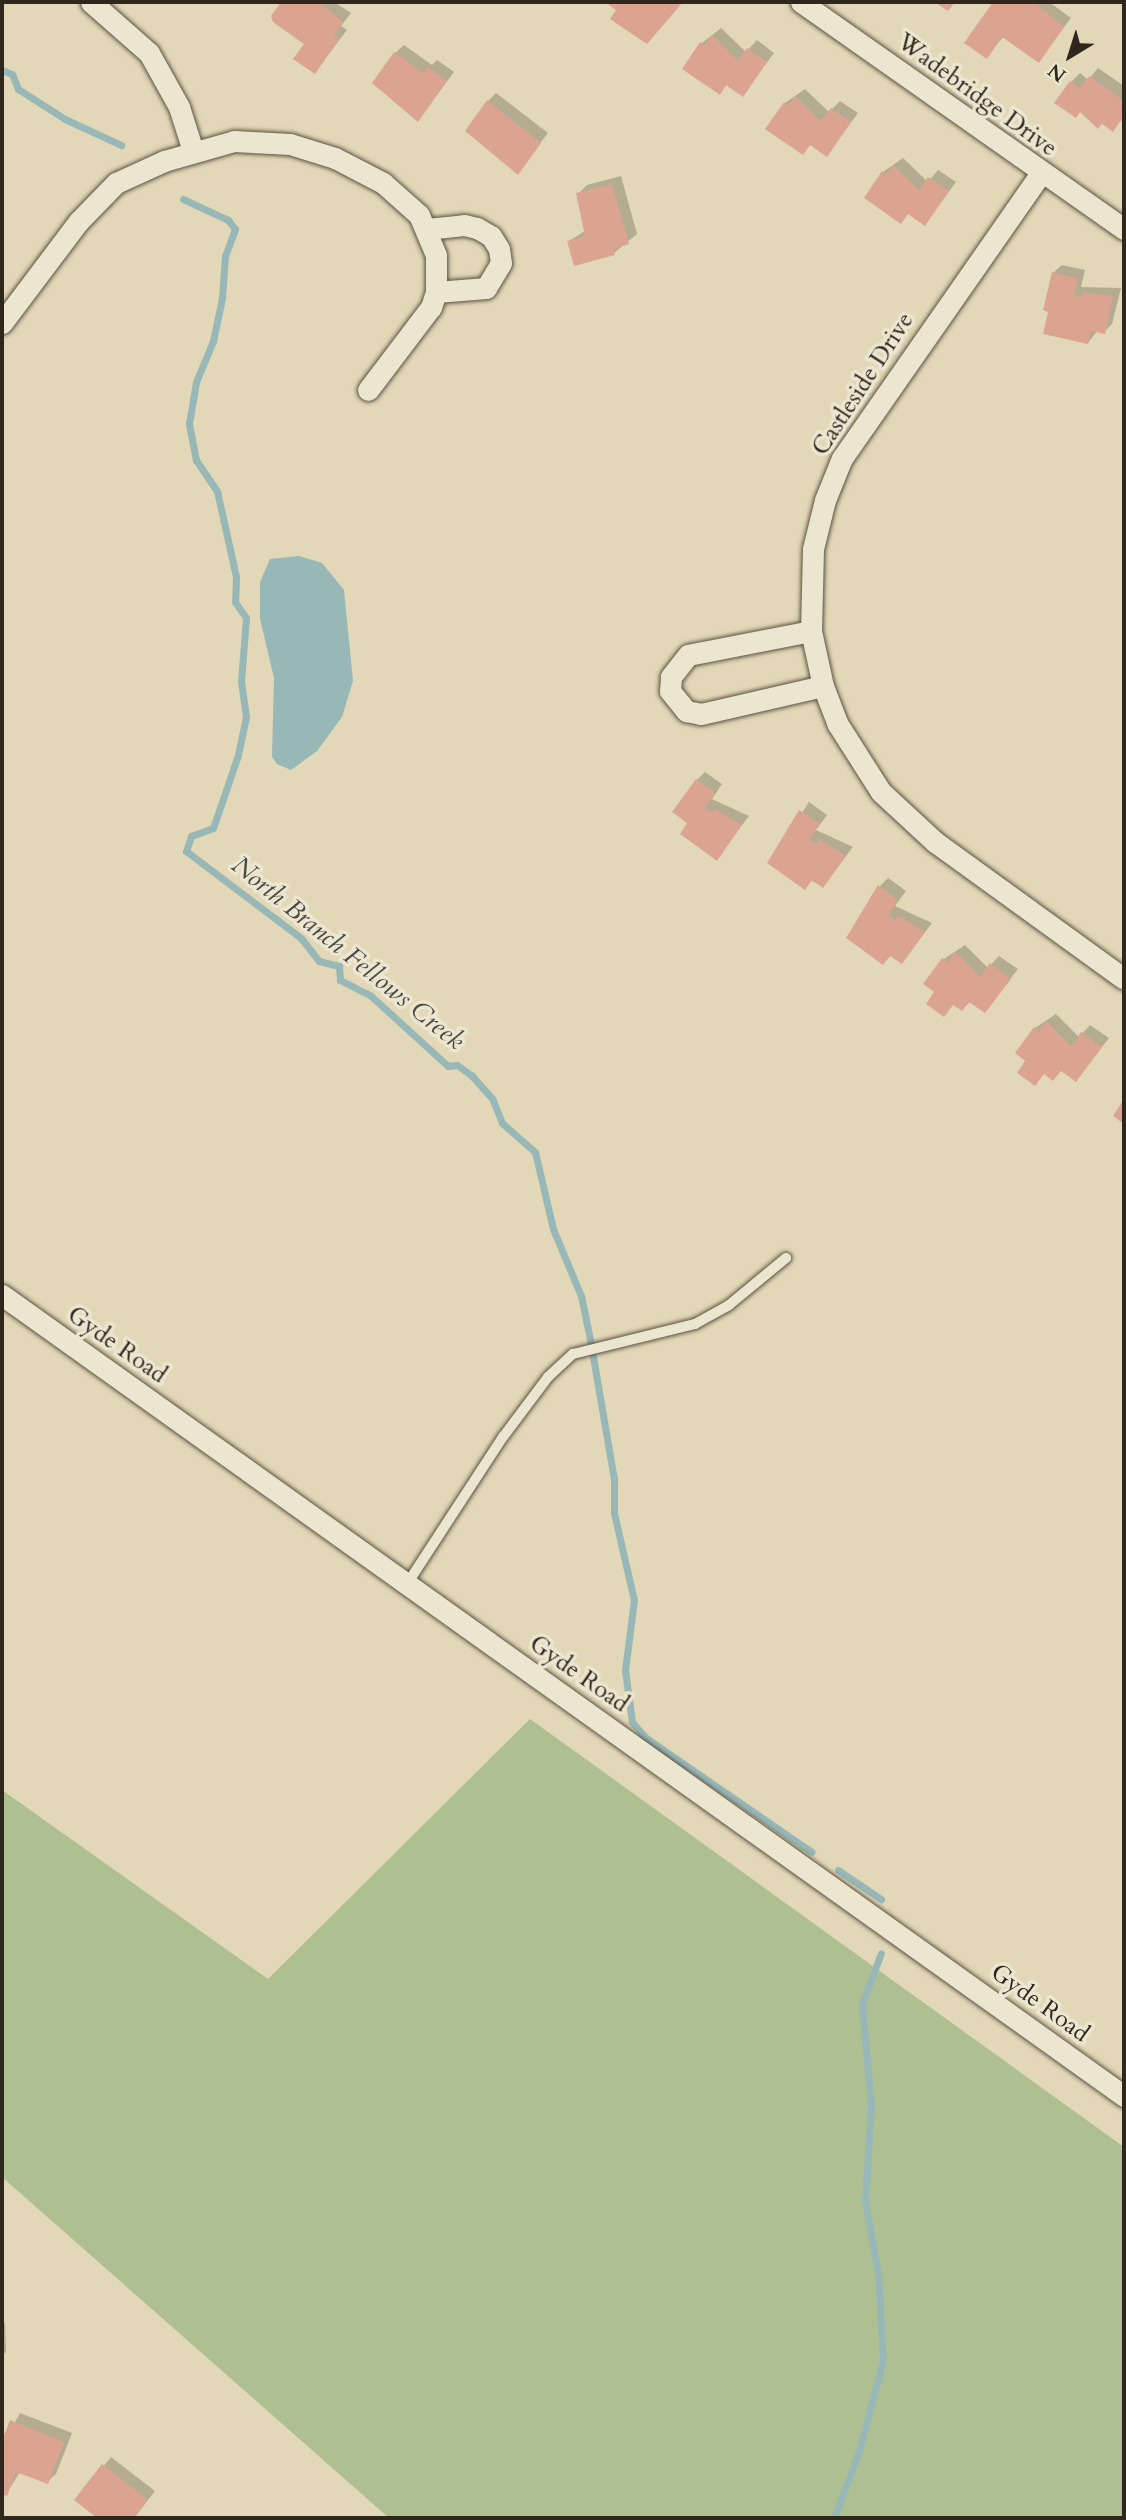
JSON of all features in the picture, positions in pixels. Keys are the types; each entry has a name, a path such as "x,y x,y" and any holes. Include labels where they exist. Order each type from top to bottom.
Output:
{"street":[{"path":"91,2 149,53 179,107 193,151"},
{"name":"Wadebridge Drive","path":"801,2 1124,229"},
{"path":"2,323 79,221 116,183 193,151 234,141 290,144 335,158 383,183 419,215 436,256 436,292 431,307 368,390"},
{"name":"Castleside Drive","path":"1041,173 842,458 825,500 813,549 811,631 823,686 855,755 906,819 1124,979"},
{"path":"426,229 477,228 491,236 499,249 501,263 486,288 436,292"},
{"path":"811,631 688,655 671,677 670,691 686,711 701,714 823,686"},
{"name":"Gyde Road","path":"2,1295 1124,2096"}],"lane":[{"path":"407,1584 503,1437 548,1377 573,1354 695,1324 729,1305 786,1258"}],"green space":[{"path":"530,1719 1124,2147 1124,2518 389,2518 2,2177 2,1790 268,1979"}],"water":[{"path":"299,556 322,563 344,590 353,681 342,717 317,751 291,770 277,764 272,757 274,678 260,619 260,582 270,559"}],"building":[{"path":"281,2 319,2 343,22 334,36 339,39 315,74 293,59 304,44 273,22 271,16"},
{"path":"605,2 683,2 647,44 610,19 616,10"},
{"path":"935,2 955,2 948,11"},
{"path":"993,2 1034,2 1064,27 1039,63 1002,37 987,59 964,43"},
{"path":"712,35 738,61 747,48 767,62 743,97 726,85 720,95 682,69 700,42 705,45"},
{"path":"394,52 424,73 427,67 447,81 418,122 372,83"},
{"path":"1089,76 1124,101 1124,116 1113,132 1102,124 1098,129 1080,112 1076,118 1054,103 1070,81 1080,88"},
{"path":"795,96 821,121 831,108 851,122 827,157 810,145 803,155 765,129 784,102 788,106"},
{"path":"487,100 541,143 518,175 465,131"},
{"path":"893,165 919,190 928,177 949,191 925,226 908,214 901,224 864,198 882,171 886,175"},
{"path":"612,184 629,244 613,249 615,255 574,266 567,241 585,236 576,193"},
{"path":"1052,272 1078,279 1074,295 1082,297 1083,292 1113,296 1105,334 1091,331 1088,344 1043,334 1048,312 1043,310"},
{"path":"696,779 715,793 705,808 712,813 715,809 742,825 717,861 680,834 687,823 672,812"},
{"path":"799,810 820,824 809,839 816,844 820,840 846,856 823,888 812,880 805,890 767,863"},
{"path":"878,885 898,900 888,915 895,920 898,916 925,932 902,964 890,956 883,965 846,938"},
{"path":"955,952 980,977 990,963 1011,979 985,1013 969,1002 962,1011 953,1005 944,1017 926,1004 934,992 923,984 942,958 948,962"},
{"path":"1046,1021 1071,1046 1081,1032 1102,1047 1076,1082 1061,1071 1053,1081 1044,1074 1035,1086 1017,1073 1025,1061 1015,1053 1034,1027 1039,1031"},
{"path":"1124,1099 1124,1124 1113,1116"},
{"path":"10,2420 64,2442 48,2484 16,2472 7,2496 2,2494 2,2441"},
{"path":"102,2464 148,2500 134,2518 97,2518 74,2500"}],"waterway":[{"name":"North Branch Fellows Creek","path":"2,70 12,74 18,89 65,119 121,145"},
{"name":"North Branch Fellows Creek","path":"183,199 228,220 235,229 225,256 222,298 213,341 196,382 189,424 196,460 217,491 236,577 235,602 246,618 241,681 246,717 238,755 213,828 191,836 186,851 301,938 319,961 339,966 340,980 371,996 448,1066 457,1065 472,1076 492,1098 502,1123 535,1152 553,1229 581,1296 614,1480 614,1513 634,1600 625,1670 632,1722 646,1738 812,1852"},
{"name":"North Branch Fellows Creek","path":"838,1870 881,1899"},
{"name":"North Branch Fellows Creek","path":"834,2518 859,2451 883,2360 878,2274 865,2201 871,2105 862,2004 881,1953"}]}
